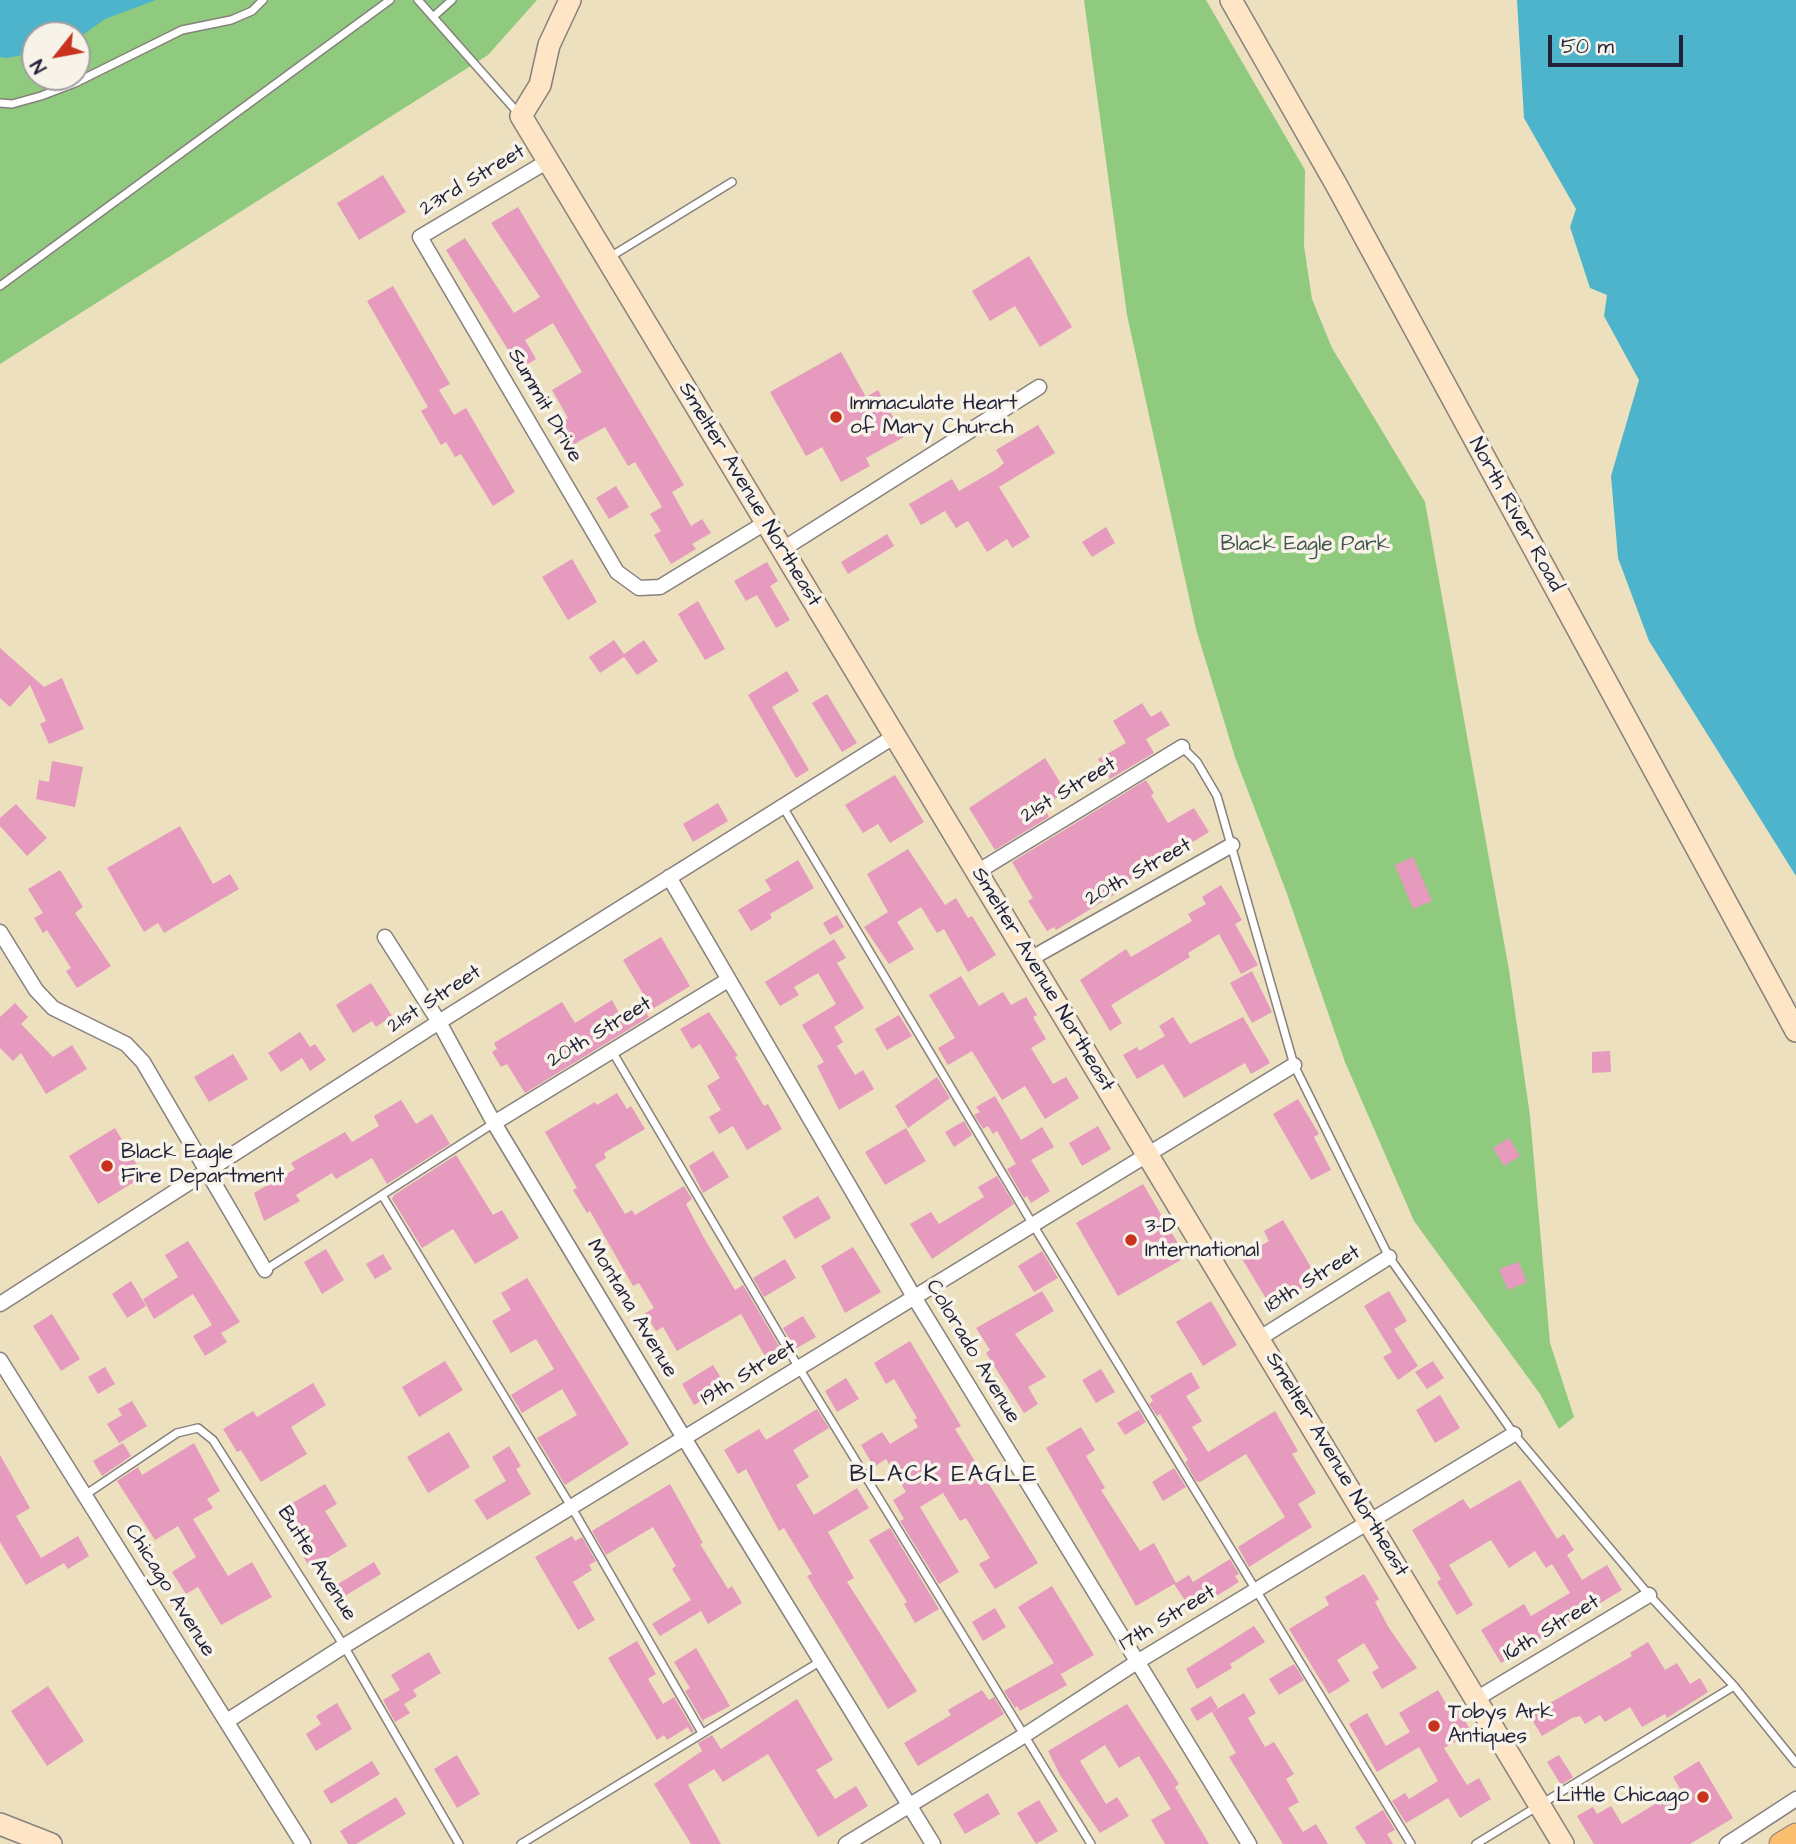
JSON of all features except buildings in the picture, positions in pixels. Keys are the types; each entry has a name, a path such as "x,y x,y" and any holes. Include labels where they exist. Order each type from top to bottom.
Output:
{"main road":[{"path":"1781,1844 1796,1835"}],"street":[{"path":"521,117 540,85 549,45 569,0"},
{"name":"North River Road","path":"1231,0 1337,186 1796,1031"},
{"name":"Smelter Avenue Northeast","path":"521,117 1563,1844"},
{"name":"23rd Street","path":"420,237 548,161"},
{"name":"Summit Drive","path":"420,237 617,572 639,588 660,587 765,523"},
{"path":"783,549 1039,387"},
{"name":"21st Street","path":"0,1304 439,1022 895,736"},
{"name":"21st Street","path":"977,872 1182,747"},
{"name":"20th Street","path":"1030,959 1232,845"},
{"name":"Colorado Avenue","path":"669,877 914,1297 1249,1844"},
{"path":"0,932 36,990 53,1008 126,1044 143,1062 265,1270"},
{"name":"Montana Avenue","path":"385,937 439,1022 494,1123 684,1438 933,1844"},
{"name":"20th Street","path":"494,1123 728,980"},
{"name":"19th Street","path":"227,1721 344,1646 1032,1223 1294,1065"},
{"name":"18th Street","path":"1260,1338 1389,1257"},
{"name":"Chicago Avenue","path":"0,1360 303,1844"},
{"name":"17th Street","path":"846,1844 1025,1735 1137,1662 1514,1434"},
{"name":"16th Street","path":"1476,1699 1649,1595"},
{"path":"1727,1844 1796,1798"},
{"path":"0,1824 51,1844"}],"lane":[{"path":"0,103 12,104 75,83 182,30 230,20 252,11 263,0"},
{"path":"0,286 390,0"},
{"path":"418,0 521,117"},
{"path":"433,17 452,0"},
{"path":"607,259 732,182"},
{"path":"1182,747 1198,762 1217,796 1294,1065 1389,1257 1514,1434 1649,1595 1734,1686 1796,1763"},
{"path":"783,807 1032,1223 1411,1844"},
{"path":"612,1050 799,1368 1091,1844"},
{"path":"265,1270 494,1123"},
{"path":"383,1195 572,1508 701,1731"},
{"name":"Butte Avenue","path":"84,1496 177,1433 198,1428 213,1440 344,1646 458,1844"},
{"path":"521,1844 701,1731 821,1661"},
{"path":"1476,1844 1734,1686"}],"green space":[{"path":"0,0 537,0 488,55 0,364"},
{"name":"Black Eagle Park","path":"1084,0 1206,0 1305,170 1304,246 1312,299 1332,348 1425,502 1509,970 1530,1116 1550,1343 1574,1417 1559,1429 1540,1394 1414,1221 1345,1062 1286,891 1235,757 1196,629 1127,315"}],"water":[{"path":"0,0 156,0 105,19 91,29 91,21 21,21 21,55 0,57"},
{"path":"1517,0 1796,0 1796,876 1649,641 1618,558 1611,476 1639,380 1604,316 1607,295 1590,288 1570,227 1576,209 1524,118"}],"place":[{"name":"Immaculate Heart of Mary Church","path":"836,417"},
{"name":"Black Eagle Fire Department","path":"107,1166"},
{"name":"3-D International","path":"1131,1240"},
{"name":"Tobys Ark Antiques","path":"1434,1726"},
{"name":"Little Chicago","path":"1703,1797"}],"district":[{"name":"BLACK EAGLE","path":"944,1476"}]}
